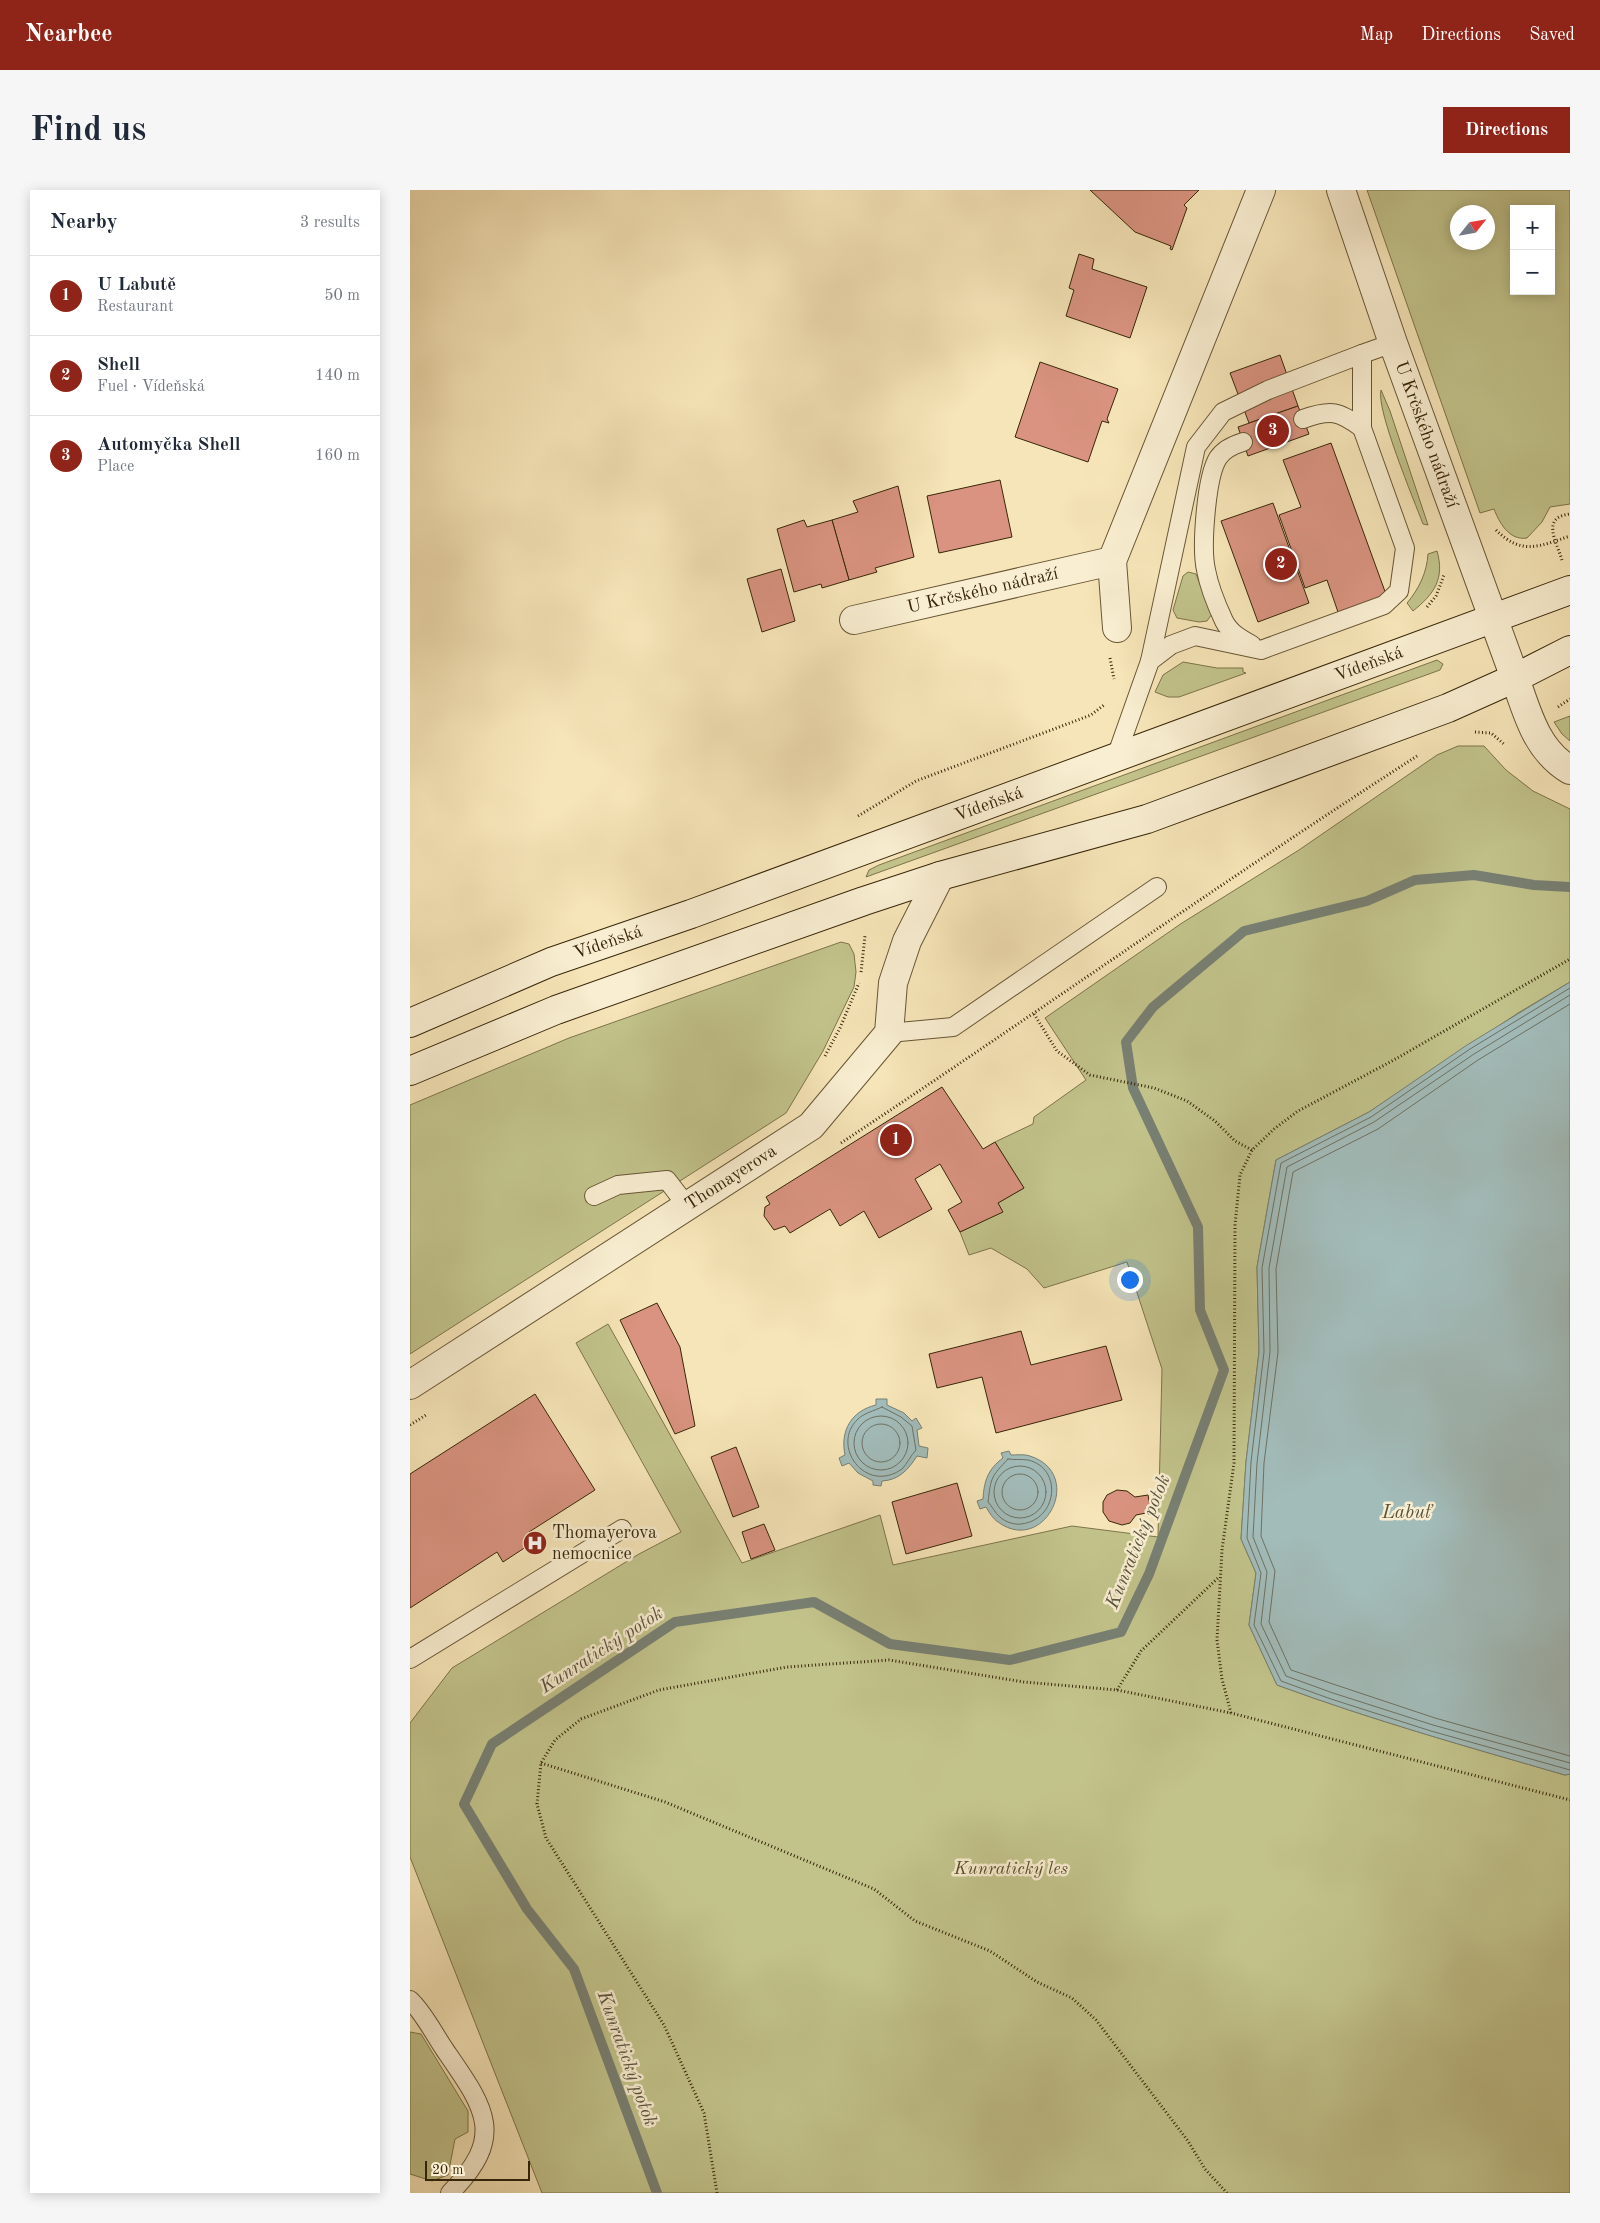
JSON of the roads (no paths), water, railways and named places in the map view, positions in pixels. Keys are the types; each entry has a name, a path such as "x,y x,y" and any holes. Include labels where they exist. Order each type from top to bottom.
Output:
{"main road":[{"path":"1117,628 1112,561 1261,190"},
{"name":"U Krčského nádraží","path":"1341,190 1393,343 1493,620 1539,741 1562,765 1570,770"},
{"name":"U Krčského nádraží","path":"854,620 1112,561"},
{"name":"Vídeňská","path":"410,1023 551,962 691,914 1493,620 1570,590"},
{"path":"410,1071 556,1010 864,901 940,876 1147,819 1431,714 1515,678 1570,650"},
{"path":"889,1033 893,984 907,941 940,876"},
{"name":"Thomayerova","path":"410,1385 811,1126 889,1033"}],"lane":[{"path":"1116,757 1150,661 1196,447 1224,412 1268,390 1393,343"},
{"path":"1150,661 1171,645 1195,636 1261,650 1384,605 1399,591 1405,548 1362,428 1362,354"},
{"path":"1303,419 1320,413 1334,412 1348,418 1362,428"},
{"path":"1243,442 1232,445 1219,457 1212,471 1203,543 1206,572 1224,622 1237,637 1261,650"},
{"path":"889,1033 954,1027 1157,887"},
{"path":"594,1196 618,1184 667,1180 687,1206"},
{"path":"410,1659 622,1529"},
{"path":"410,2000 474,2091 485,2120 484,2145 470,2172 450,2193"}],"water":[{"name":"Labuť","path":"1570,982 1570,1774 1565,1775 1384,1721 1277,1685 1249,1625 1256,1573 1241,1539 1246,1462 1259,1352 1257,1267 1276,1160 1369,1112 1467,1045"},
{"path":"876,1399 887,1399 887,1405 904,1413 912,1421 916,1418 922,1428 917,1430 919,1446 928,1448 927,1458 917,1456 902,1473 893,1479 882,1481 881,1486 873,1485 873,1481 858,1473 849,1463 842,1466 839,1458 845,1455 844,1438 849,1423 860,1412 876,1405"},
{"path":"1009,1451 1011,1455 1028,1455 1047,1465 1055,1479 1057,1494 1052,1508 1043,1521 1030,1529 1015,1530 998,1522 986,1507 980,1509 977,1501 983,1499 984,1487 988,1476 990,1471 1003,1458 1001,1453"}],"waterway":[{"name":"Kunratický potok","path":"657,2193 574,1969 527,1909 464,1804 492,1744 675,1622 814,1602 890,1644 1010,1660 1121,1632 1149,1574 1224,1370 1200,1310 1198,1227 1133,1088 1126,1042 1153,1007 1244,931 1367,901 1415,880 1474,875 1534,885 1570,887"}],"place":[{"name":"Automyčka Shell","path":"1273,431"},
{"name":"Shell","path":"1281,564"},
{"name":"U Labutě","path":"896,1140"},
{"name":"Thomayerova nemocnice","path":"535,1543"}],"park label":[{"name":"Kunratický les","path":"1011,1869"}]}
